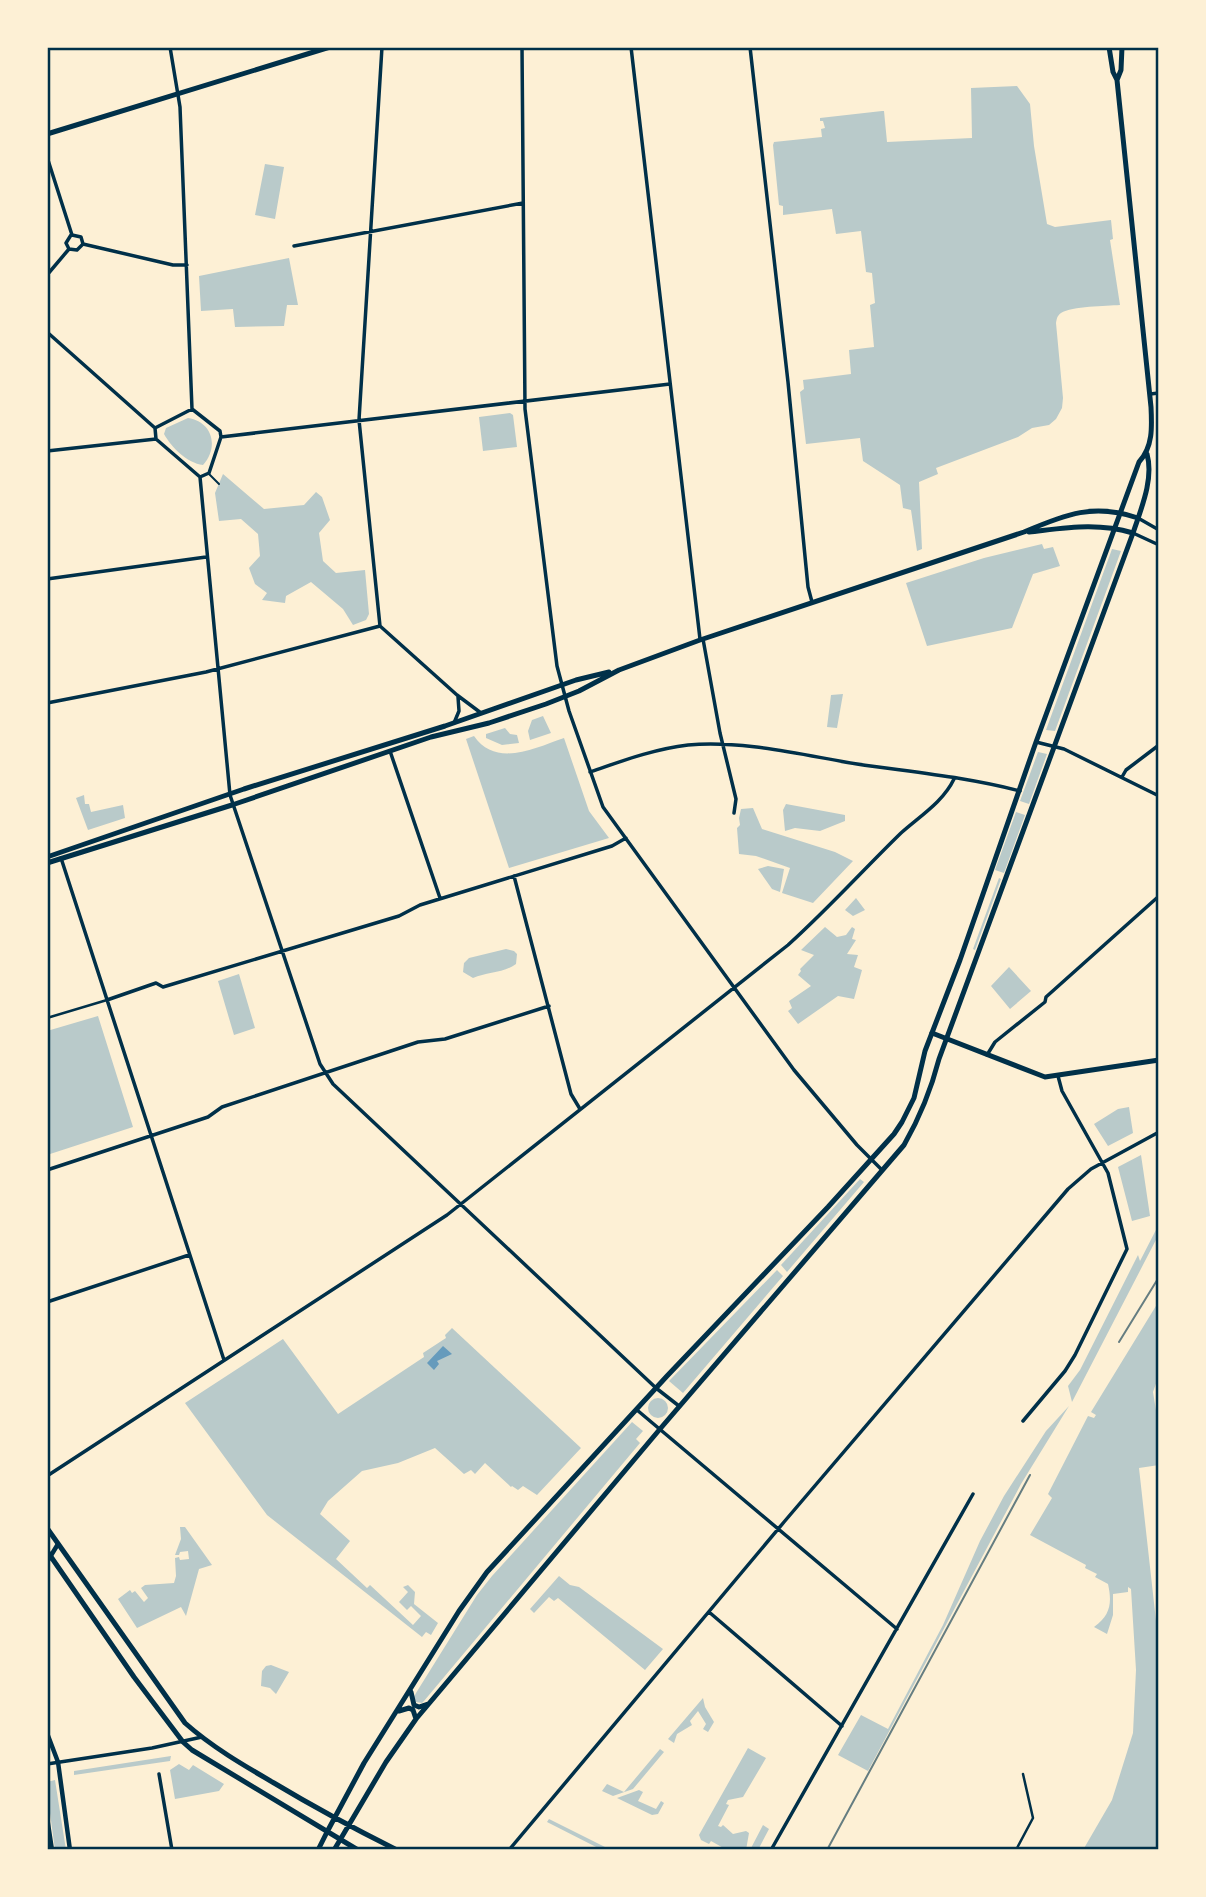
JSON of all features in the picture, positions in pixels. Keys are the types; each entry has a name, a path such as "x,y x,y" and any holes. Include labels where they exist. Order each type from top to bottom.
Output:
{"main road":[{"path":"47,134 330,47"},
{"path":"334,1850 381,1769 428,1704 904,1145 920,1119 1133,533 1150,465 1147,454 1152,430 1150,394 1117,80 1109,47"},
{"path":"1117,80 1121,70 1122,47"},
{"path":"318,1850 364,1763 487,1572 871,1160 894,1134 908,1112 919,1084 925,1051 1036,742 1139,462 1147,454"},
{"path":"47,857 60,856 232,805 390,751 519,713 564,696 619,670 702,639 1079,512 1105,510 1138,518"},
{"path":"1024,532 1089,525 1115,527 1133,533"},
{"path":"47,863 230,794 454,723 561,685 619,670"},
{"path":"932,1033 1040,1076 1058,1076 1159,1060"},
{"path":"47,1528 180,1717 202,1737 243,1765 334,1818 397,1850"},
{"path":"48,1556 183,1742 358,1850"},
{"path":"411,1692 414,1705 419,1707 428,1704"},
{"path":"399,1711 408,1708 413,1710 416,1719"}],"street":[{"path":"170,47 179,94 192,409 220,431 221,437 209,473 200,477"},
{"path":"382,47 359,420 380,626 481,713"},
{"path":"522,47 525,401 564,696 603,807 799,1076 882,1170"},
{"path":"631,47 702,639 736,799 734,813"},
{"path":"750,47 787,369 808,587 812,602"},
{"path":"48,160 72,235"},
{"path":"294,246 523,203"},
{"path":"72,235 81,237 83,244"},
{"path":"69,249 67,240 72,235"},
{"path":"83,244 173,265 187,265"},
{"path":"69,249 77,250 83,244"},
{"path":"47,275 69,249"},
{"path":"47,332 155,428 156,439 200,477 232,805 324,1073 656,1388 679,1406"},
{"path":"221,437 670,384"},
{"path":"1150,394 1159,393"},
{"path":"155,428 192,409"},
{"path":"47,451 156,439"},
{"path":"1138,518 1159,530"},
{"path":"1133,533 1159,545"},
{"path":"47,579 206,557"},
{"path":"47,703 217,670 380,626"},
{"path":"454,723 459,711 457,695"},
{"path":"515,702 519,713"},
{"path":"1036,742 1055,746 1159,796"},
{"path":"590,772 669,748 723,745 1020,791"},
{"path":"1122,777 1126,770 1159,745"},
{"path":"390,751 440,899"},
{"path":"47,1476 461,1205 788,945 947,793 954,779"},
{"path":"47,1018 156,983 163,986 399,916 420,905 612,846 626,838"},
{"path":"60,856 224,1360"},
{"path":"514,876 571,1094 580,1110"},
{"path":"987,1055 995,1042 1045,1002 1046,997 1159,896"},
{"path":"47,1170 208,1117 222,1107 418,1042 445,1039 549,1006"},
{"path":"1023,1421 1075,1355 1127,1249 1109,1177 1062,1091 1058,1076"},
{"path":"509,1850 1068,1189 1102,1162 1159,1132"},
{"path":"47,1302 189,1255"},
{"path":"637,1410 897,1629"},
{"path":"771,1850 973,1494"},
{"path":"48,1556 58,1544"},
{"path":"709,1612 842,1726"},
{"path":"47,1733 58,1762 70,1850"},
{"path":"47,1764 202,1737"},
{"path":"159,1774 172,1850"},
{"path":"1016,1850 1033,1818 1023,1774"},
{"path":"47,1817 52,1850"}],"lane":[{"path":"209,473 219,485"},
{"path":"295,773 298,781"}],"shaded area":[{"path":"1017,86 1030,104 1047,224 1055,227 1111,220 1113,239 1110,240 1120,305 1073,309 1058,316 1056,323 1063,398 1062,408 1056,419 1049,425 1032,428 1018,437 936,468 938,474 919,482 922,549 917,551 911,510 903,508 900,485 863,461 860,438 806,444 800,392 804,389 803,380 851,374 849,350 874,347 870,305 875,303 872,273 866,272 861,231 836,234 832,209 783,215 783,206 779,205 773,145 774,142 822,137 821,129 825,128 820,118 882,111 887,142 972,138 971,88"},
{"path":"265,164 284,167 275,219 255,215"},
{"path":"289,258 298,305 287,305 284,326 235,327 233,309 201,311 199,276"},
{"path":"510,413 513,415 517,447 483,451 479,417"},
{"path":"188,418 203,424 211,436 211,451 203,465 180,454 164,434 166,428"},
{"path":"223,474 264,509 304,505 316,492 322,497 330,520 319,533 323,561 336,573 365,570 369,614 366,620 353,625 343,609 311,582 286,596 285,603 262,600 267,593 255,584 249,568 260,556 258,534 241,519 219,521 215,493"},
{"path":"1042,544 1044,549 1053,547 1060,566 1033,574 1012,628 927,646 906,583 984,558"},
{"path":"1112,549 1121,551 1055,731 1046,730"},
{"path":"843,694 837,728 827,727 831,695"},
{"path":"543,716 551,733 530,740 528,731 532,720"},
{"path":"505,728 510,734 517,735 519,743 502,745 486,738 486,734"},
{"path":"474,736 483,746 504,753 529,750 564,738 589,811 609,838 509,868 466,739"},
{"path":"1038,752 1047,754 1029,804 1020,801"},
{"path":"84,795 85,804 89,804 91,812 123,805 125,818 88,830 76,798"},
{"path":"786,804 845,815 845,821 820,831 795,828 785,831 783,810"},
{"path":"753,808 762,829 835,852 853,861 813,903 782,893 790,868 756,856 739,854 737,828 740,825 741,809"},
{"path":"1016,812 1025,815 1004,873 995,870"},
{"path":"768,866 784,869 780,892 772,889 758,869"},
{"path":"999,878 1001,879 975,950 973,949"},
{"path":"856,898 865,910 853,916 845,910"},
{"path":"825,927 837,937 846,935 852,927 855,929 852,939 856,940 847,954 858,955 854,967 862,970 854,999 838,996 798,1024 788,1011 792,1008 789,1001 811,986 798,975 800,969 814,955 801,950"},
{"path":"506,949 517,954 516,964 511,967 473,978 463,972 464,963 469,958"},
{"path":"1009,967 1031,991 1010,1009 991,986"},
{"path":"239,974 255,1028 234,1035 218,981"},
{"path":"98,1016 133,1127 47,1155 47,1031"},
{"path":"1129,1107 1133,1133 1108,1146 1094,1124 1118,1109"},
{"path":"1141,1155 1150,1216 1132,1221 1118,1167"},
{"path":"860,1179 864,1182 787,1272 781,1265"},
{"path":"1159,1224 1159,1234 1072,1402 1068,1386 1080,1370 1138,1255 1140,1261"},
{"path":"777,1270 783,1276 683,1393 669,1381"},
{"path":"1159,1301 1159,1375 1153,1392 1159,1429 1159,1465 1139,1468 1156,1621 1159,1621 1159,1850 1083,1850 1112,1800 1133,1733 1136,1670 1131,1589 1128,1587 1128,1592 1113,1594 1113,1615 1107,1634 1094,1627 1104,1618 1109,1608 1108,1584 1095,1577 1097,1574 1085,1568 1086,1565 1030,1535 1052,1498 1048,1494 1088,1416 1094,1418 1096,1415 1091,1412"},
{"path":"452,1328 581,1448 537,1495 523,1486 518,1490 511,1487 485,1463 475,1474 471,1470 464,1474 435,1448 398,1463 362,1471 328,1501 320,1514 350,1541 336,1559 367,1588 370,1585 413,1625 421,1616 411,1606 407,1610 399,1602 408,1592 403,1587 408,1585 415,1592 414,1604 438,1623 431,1635 426,1632 422,1637 267,1515 185,1403 283,1339 338,1414 424,1357 423,1353 446,1338 445,1335"},
{"path":"658,1398 665,1401 668,1408 665,1415 658,1418 651,1415 648,1408 651,1401"},
{"path":"1069,1406 1021,1484 868,1771 838,1755 861,1715 888,1729 943,1625 980,1541 1004,1496 1046,1431"},
{"path":"632,1422 643,1431 636,1439 640,1443 424,1701 416,1702 416,1693 477,1595"},
{"path":"180,1527 185,1527 212,1565 199,1569 186,1616 181,1607 137,1628 118,1599 130,1590 132,1593 135,1591 144,1602 148,1598 141,1588 145,1585 174,1583 175,1558 189,1559 188,1551 175,1555 181,1539"},
{"path":"559,1576 570,1585 579,1587 663,1649 645,1670 558,1598 554,1601 549,1597 534,1613 530,1609"},
{"path":"271,1665 289,1672 276,1694 270,1688 261,1686 262,1671"},
{"path":"703,1698 714,1722 708,1732 703,1729 706,1724 698,1711 690,1721 692,1725 677,1734 674,1743 668,1739"},
{"path":"748,1748 766,1758 743,1797 728,1800 726,1804 729,1805 718,1826 723,1825 733,1834 746,1831 749,1833 746,1850 727,1850 711,1841 709,1844 701,1840 699,1835"},
{"path":"660,1749 664,1752 633,1789 613,1796 602,1791 607,1784 624,1792"},
{"path":"171,1756 170,1761 74,1775 74,1771"},
{"path":"179,1764 189,1770 193,1765 224,1784 219,1791 175,1799 170,1770"},
{"path":"55,1780 66,1850 55,1850 47,1782"},
{"path":"639,1790 643,1792 638,1801 656,1809 661,1801 664,1803 658,1814 652,1815 617,1798"},
{"path":"549,1819 611,1850 602,1850 547,1822"},
{"path":"763,1825 769,1829 758,1850 750,1850"}],"water":[{"path":"443,1346 452,1354 437,1361 439,1364 434,1370 427,1363"}],"tram line":[{"path":"1119,1342 1159,1277"},
{"path":"827,1850 1030,1475"}]}
